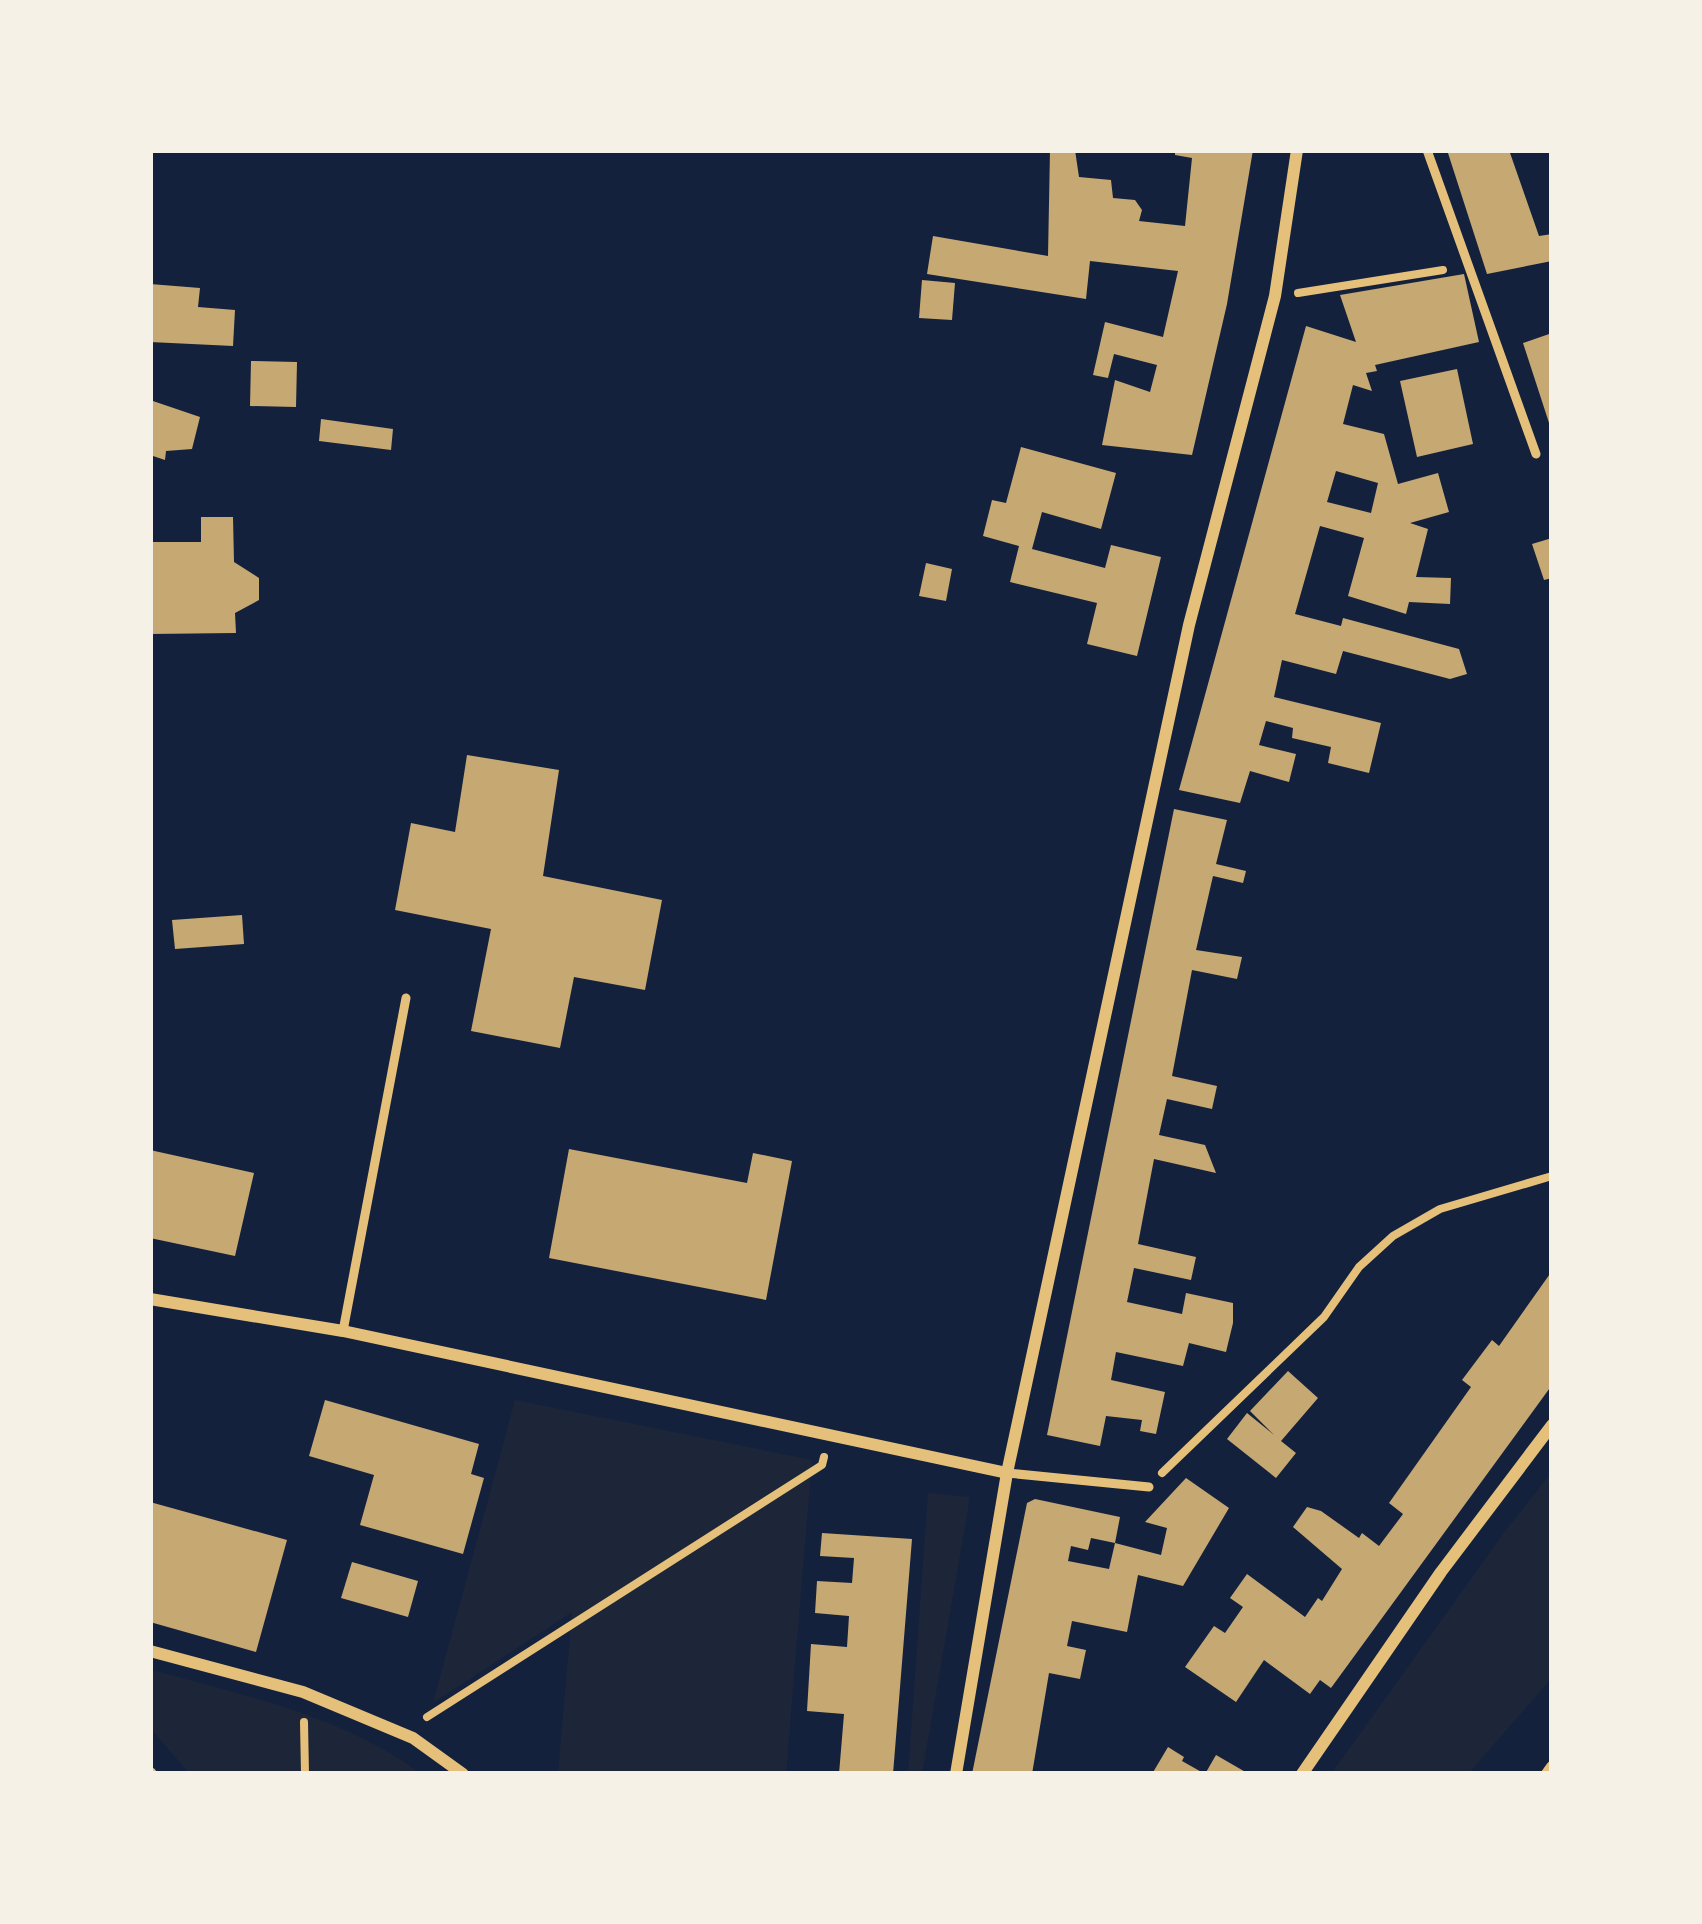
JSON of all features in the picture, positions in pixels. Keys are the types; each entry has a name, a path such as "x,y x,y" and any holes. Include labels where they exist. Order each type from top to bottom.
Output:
{"street":[{"path":"956,1774 1006,1473 1189,625 1275,296 1297,150"},
{"path":"150,1299 343,1331 1006,1473"},
{"path":"1302,1774 1441,1573 1552,1425"},
{"path":"150,1651 303,1692 413,1738 464,1774"}],"lane":[{"path":"1427,150 1536,454"},
{"path":"343,1331 406,998"},
{"path":"1006,1473 1149,1487"}],"path":[{"path":"1275,296 1468,266"},
{"path":"1149,1487 1324,1317 1359,1268 1393,1236 1440,1209 1552,1176"},
{"path":"413,1738 428,1716 822,1465 830,1435"},
{"path":"303,1692 305,1774"}],"shaded area":[{"path":"515,1400 812,1460 786,1774 558,1774 572,1612 433,1703"},
{"path":"1552,1472 1552,1678 1468,1774 1331,1774 1506,1530"},
{"path":"928,1493 970,1497 922,1774 908,1774"},
{"path":"150,1669 325,1722 359,1736 421,1774 190,1774 150,1728"}],"building":[{"path":"1050,150 1075,150 1079,177 1111,180 1113,198 1135,200 1142,210 1139,221 1185,226 1192,158 1175,155 1175,150 1253,150 1227,304 1192,455 1102,445 1115,380 1150,392 1157,365 1114,354 1108,378 1093,375 1105,322 1163,337 1178,271 1090,261 1086,299 927,274 933,236 1048,256"},
{"path":"1447,150 1509,150 1539,236 1552,234 1552,261 1487,274"},
{"path":"1464,274 1479,342 1375,365 1377,371 1366,373 1372,391 1353,385 1343,424 1384,434 1398,484 1438,473 1449,512 1410,523 1428,529 1416,577 1451,578 1450,604 1409,602 1406,614 1348,596 1364,538 1320,526 1295,614 1341,626 1343,618 1459,649 1467,674 1450,679 1343,651 1336,674 1282,660 1274,697 1381,723 1369,773 1328,763 1331,747 1292,738 1293,728 1266,721 1259,745 1296,754 1289,782 1250,771 1240,803 1179,790 1306,326 1356,342 1340,295","holes":["1336,471 1378,483 1371,513 1327,502"]},
{"path":"922,280 955,283 952,320 919,318"},
{"path":"150,284 200,288 198,307 235,310 233,346 150,342"},
{"path":"1552,333 1552,429 1551,429 1523,343"},
{"path":"251,361 297,362 296,407 250,406"},
{"path":"1457,369 1473,444 1417,457 1400,381"},
{"path":"150,400 200,417 192,449 166,451 165,460 150,455"},
{"path":"321,419 393,429 391,450 319,441"},
{"path":"1021,447 1116,473 1101,529 1042,512 1032,549 1105,568 1111,545 1161,557 1137,656 1087,644 1097,603 1010,582 1019,546 983,536 992,500 1006,503"},
{"path":"201,517 233,517 234,562 259,578 259,600 235,613 236,633 150,634 150,542 201,542"},
{"path":"1552,538 1552,578 1544,580 1532,544"},
{"path":"926,563 952,569 946,601 919,596"},
{"path":"467,755 559,770 543,876 662,900 645,990 574,977 560,1048 471,1031 491,929 395,910 411,823 455,832"},
{"path":"1174,809 1227,820 1216,864 1246,871 1243,883 1213,876 1196,950 1242,957 1237,979 1192,970 1172,1076 1217,1086 1212,1109 1167,1099 1159,1135 1205,1145 1216,1173 1154,1159 1138,1244 1196,1257 1191,1280 1134,1268 1127,1302 1182,1314 1186,1293 1233,1303 1233,1323 1226,1352 1189,1343 1183,1366 1116,1352 1111,1380 1165,1392 1156,1434 1140,1431 1142,1420 1106,1416 1100,1446 1047,1435"},
{"path":"242,915 244,944 175,949 172,920"},
{"path":"569,1149 747,1183 753,1153 792,1161 766,1300 549,1258"},
{"path":"150,1150 254,1173 235,1256 150,1238"},
{"path":"1552,1271 1552,1385 1331,1688 1320,1680 1310,1694 1264,1660 1236,1702 1185,1667 1214,1626 1225,1633 1243,1607 1230,1598 1247,1574 1305,1617 1318,1598 1322,1601 1342,1569 1293,1527 1307,1507 1379,1546 1403,1514 1389,1503 1471,1387 1462,1380 1492,1340 1499,1346"},
{"path":"1288,1371 1318,1398 1281,1441 1296,1453 1276,1478 1227,1439 1247,1413 1274,1435 1250,1411"},
{"path":"325,1400 479,1444 471,1474 484,1478 463,1554 360,1525 374,1475 309,1456"},
{"path":"1186,1478 1229,1508 1183,1586 1138,1575 1127,1632 1072,1621 1067,1646 1086,1650 1080,1679 1049,1673 1032,1774 972,1774 1027,1503 1035,1499 1120,1517 1115,1543 1161,1555 1167,1528 1145,1522","holes":["1091,1538 1115,1543 1109,1569 1068,1561 1071,1546 1088,1550"]},
{"path":"150,1502 287,1540 256,1652 150,1622"},
{"path":"822,1533 912,1539 893,1774 839,1774 844,1714 807,1711 811,1644 847,1647 849,1616 815,1613 817,1581 852,1583 854,1558 820,1556"},
{"path":"352,1562 418,1581 408,1617 341,1598"},
{"path":"1168,1747 1184,1757 1182,1761 1205,1774 1152,1774"},
{"path":"1216,1755 1249,1774 1205,1774"}]}
